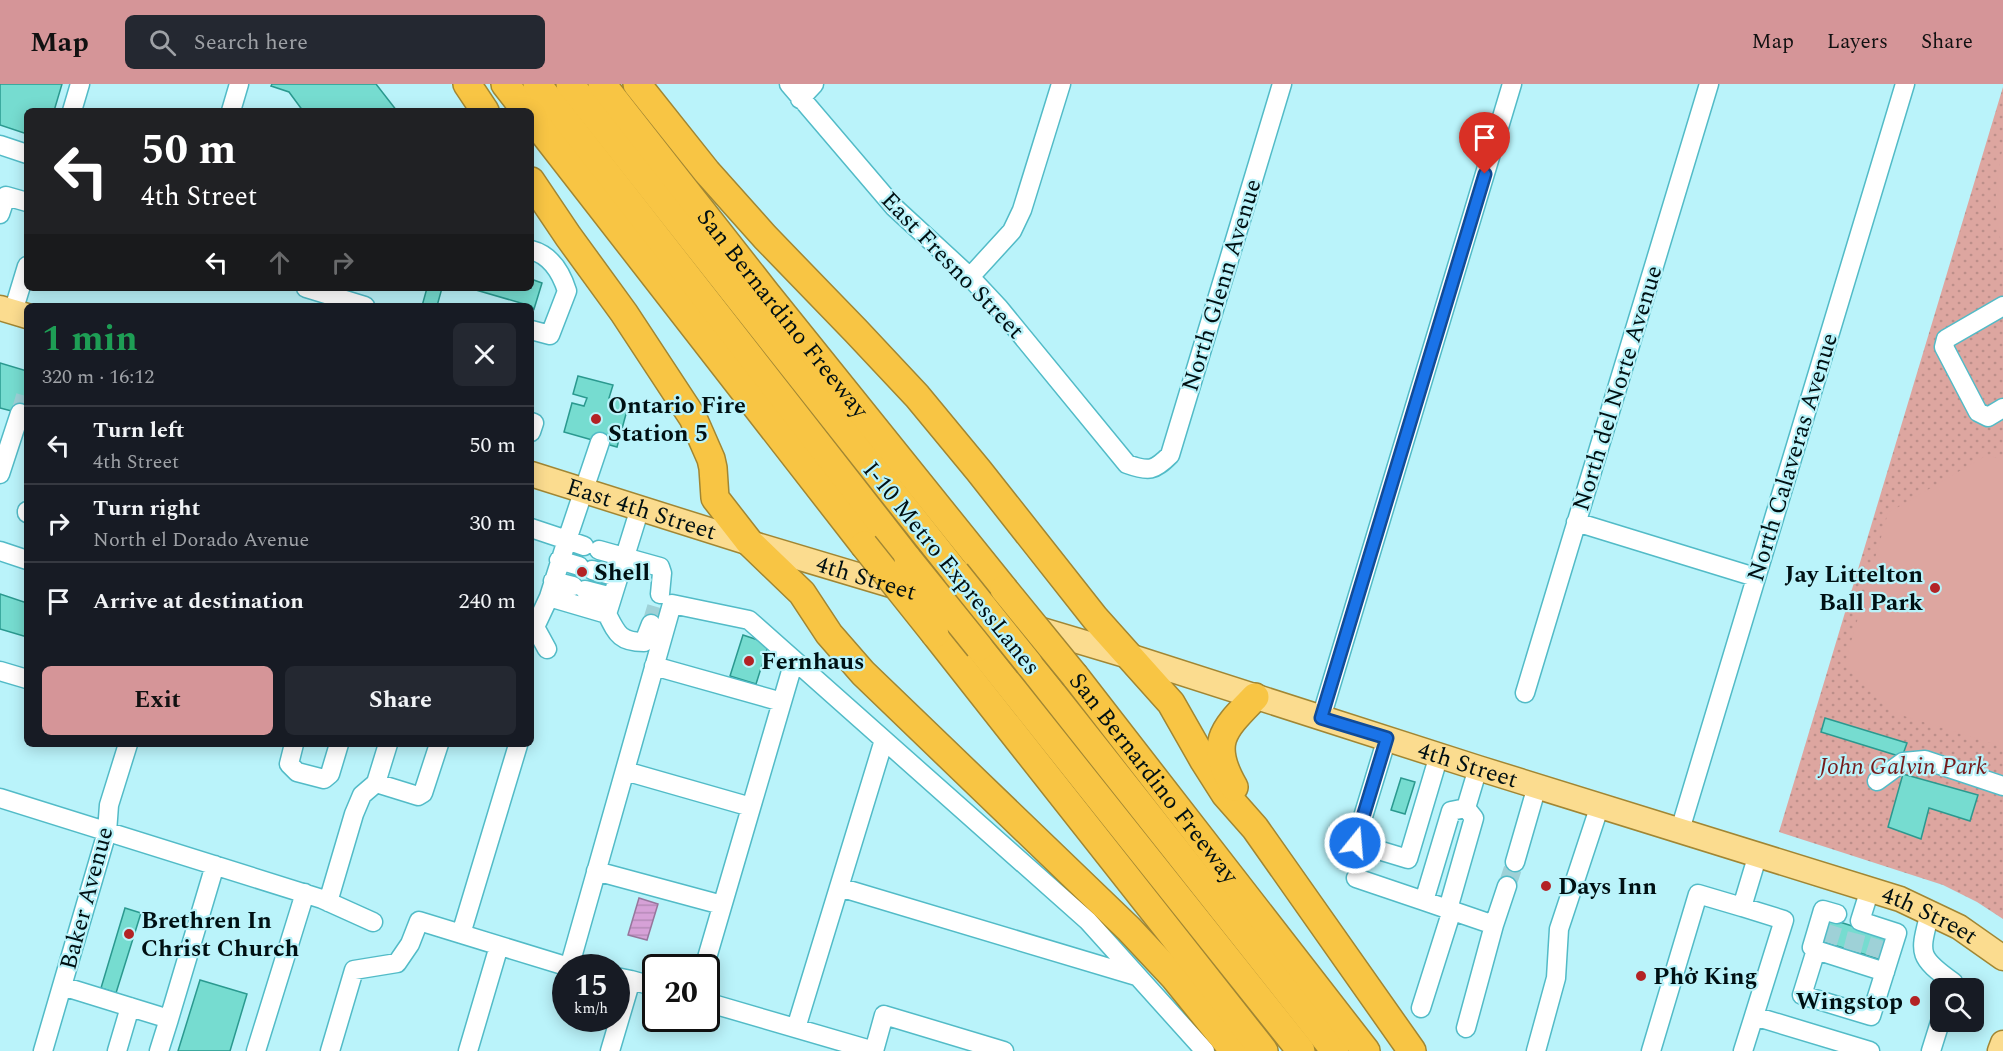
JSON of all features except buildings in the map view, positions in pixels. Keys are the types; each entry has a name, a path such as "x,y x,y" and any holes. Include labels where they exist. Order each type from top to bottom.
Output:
{"highway":[{"path":"467,84 483,108"},
{"path":"505,84 524,108"},
{"name":"I-10 Metro ExpressLanes","path":"537,84 908,559 1301,1051"},
{"name":"I-10 Metro ExpressLanes","path":"570,84 1335,1051"},
{"name":"San Bernardino Freeway","path":"602,84 766,293 1075,676 1366,1051"},
{"path":"637,84 707,172 765,237 917,396 1095,618 1171,703 1226,794 1255,828 1412,1051"},
{"path":"534,121 864,545 1264,1051"},
{"path":"534,185 624,313 693,418 711,459 715,498 750,543 802,593 829,634 863,673 1129,929 1174,977 1234,1051"},
{"path":"1255,828 1222,764 1221,750 1227,725 1256,697"}],"main road":[{"name":"East 4th Street","path":"534,475 750,543"},
{"name":"4th Street","path":"750,543 1132,657 1478,768 1900,898 1959,927 2003,958"},
{"path":"2000,1051 2003,1043"}],"street":[{"path":"73,108 80,84"},
{"path":"232,108 239,84"},
{"name":"East Fresno Street","path":"789,84 894,207 970,277 999,308 1127,464 1143,469"},
{"path":"801,99 814,84"},
{"path":"970,277 1012,231 1022,210 1061,84"},
{"name":"North Glenn Avenue","path":"1143,469 1158,467 1170,455 1282,84"},
{"path":"1321,718 1512,84"},
{"name":"North del Norte Avenue","path":"1525,693 1709,84"},
{"name":"North Calaveras Avenue","path":"1680,830 1905,84"},
{"path":"0,145 24,153"},
{"path":"0,214 6,196 24,201"},
{"path":"534,251 543,253 561,273 567,291 550,335 534,331"},
{"path":"14,312 24,277"},
{"path":"316,291 355,303"},
{"path":"2003,306 1946,339 1944,347 1978,412 1988,417 2003,408"},
{"path":"0,474 20,413"},
{"path":"583,545 584,491 600,442"},
{"path":"640,508 609,606 617,634 631,642 644,642 651,624"},
{"path":"1576,522 1755,577"},
{"path":"534,529 660,567 662,573 660,594"},
{"path":"538,640 559,560 583,545"},
{"path":"0,551 24,559"},
{"path":"559,560 618,577"},
{"path":"551,589 579,588 609,606"},
{"path":"551,589 609,606"},
{"path":"573,954 672,604 749,620 1088,921 1205,1051"},
{"path":"708,954 794,661"},
{"path":"654,666 782,702"},
{"path":"0,671 24,678"},
{"path":"1387,738 1355,843 1408,859 1439,755"},
{"path":"796,1028 884,740"},
{"name":"Baker Avenue","path":"43,1051 107,832 110,805 127,747"},
{"path":"293,747 289,764 297,772 324,779 330,774 338,747"},
{"path":"328,902 354,814 362,795 376,783 387,747"},
{"path":"376,783 418,795 423,793 438,747"},
{"path":"461,934 517,747"},
{"path":"1876,781 1903,762 1925,760 2003,786"},
{"path":"1466,808 1478,768"},
{"path":"625,771 751,807"},
{"path":"1515,862 1537,786"},
{"path":"0,798 305,893 373,922"},
{"path":"1536,1051 1556,978 1559,929 1600,806"},
{"path":"1424,901 1451,811 1466,808"},
{"path":"1421,1008 1474,818 1466,808"},
{"path":"1742,907 1758,854"},
{"path":"159,1051 214,865"},
{"path":"596,871 722,905"},
{"path":"1356,879 1494,925"},
{"path":"1466,1028 1507,886"},
{"path":"839,887 1138,977"},
{"path":"1859,924 1870,889"},
{"path":"256,1051 305,893"},
{"path":"1651,1051 1698,894 1784,920 1743,1051"},
{"path":"1823,949 1802,996 1871,1016 1876,965 1897,933 1882,931 1836,917 1823,910 1812,947 1823,949 1850,956 1876,965"},
{"path":"1930,912 1923,941 1923,955 1930,966 1944,978"},
{"path":"330,1051 354,970 397,963 410,944 419,921 552,963"},
{"path":"468,1051 500,946"},
{"path":"62,987 169,1019"},
{"path":"720,1006 874,1051 884,1015 1004,1051"},
{"path":"117,1051 130,1007"},
{"path":"1754,1016 1870,1051"},
{"path":"610,1051 614,1032"},
{"path":"1931,1051 1937,1032"}],"green space":[{"name":"John Galvin Park","path":"2003,87 2003,919 1977,902 1943,885 1779,832"},
{"path":"2003,147 2003,248 1997,222 1996,197"},
{"name":"Jay Littelton Ball Park","path":"1987,455 2003,460 2003,747 1898,714 1845,663 1888,513"}],"shaded area":[{"path":"639,898 658,904 647,940 628,935"}],"tunnel":[{"path":"20,413 24,399"},
{"path":"651,624 660,594"},
{"path":"1507,886 1515,862"},
{"path":"1828,943 1835,921"},
{"path":"1852,951 1858,928"},
{"path":"1874,957 1881,935"}],"place":[{"name":"Ontario Fire Station 5","path":"596,419"},
{"name":"Shell","path":"582,572"},
{"name":"Jay Littelton Ball Park","path":"1935,588"},
{"name":"Fernhaus","path":"749,661"},
{"name":"Days Inn","path":"1546,886"},
{"name":"Brethren In Christ Church","path":"129,934"},
{"name":"Phở King","path":"1641,976"},
{"name":"Wingstop","path":"1915,1001"}],"route":[{"path":"1355,843 1387,738 1321,718 1485,174"}]}
